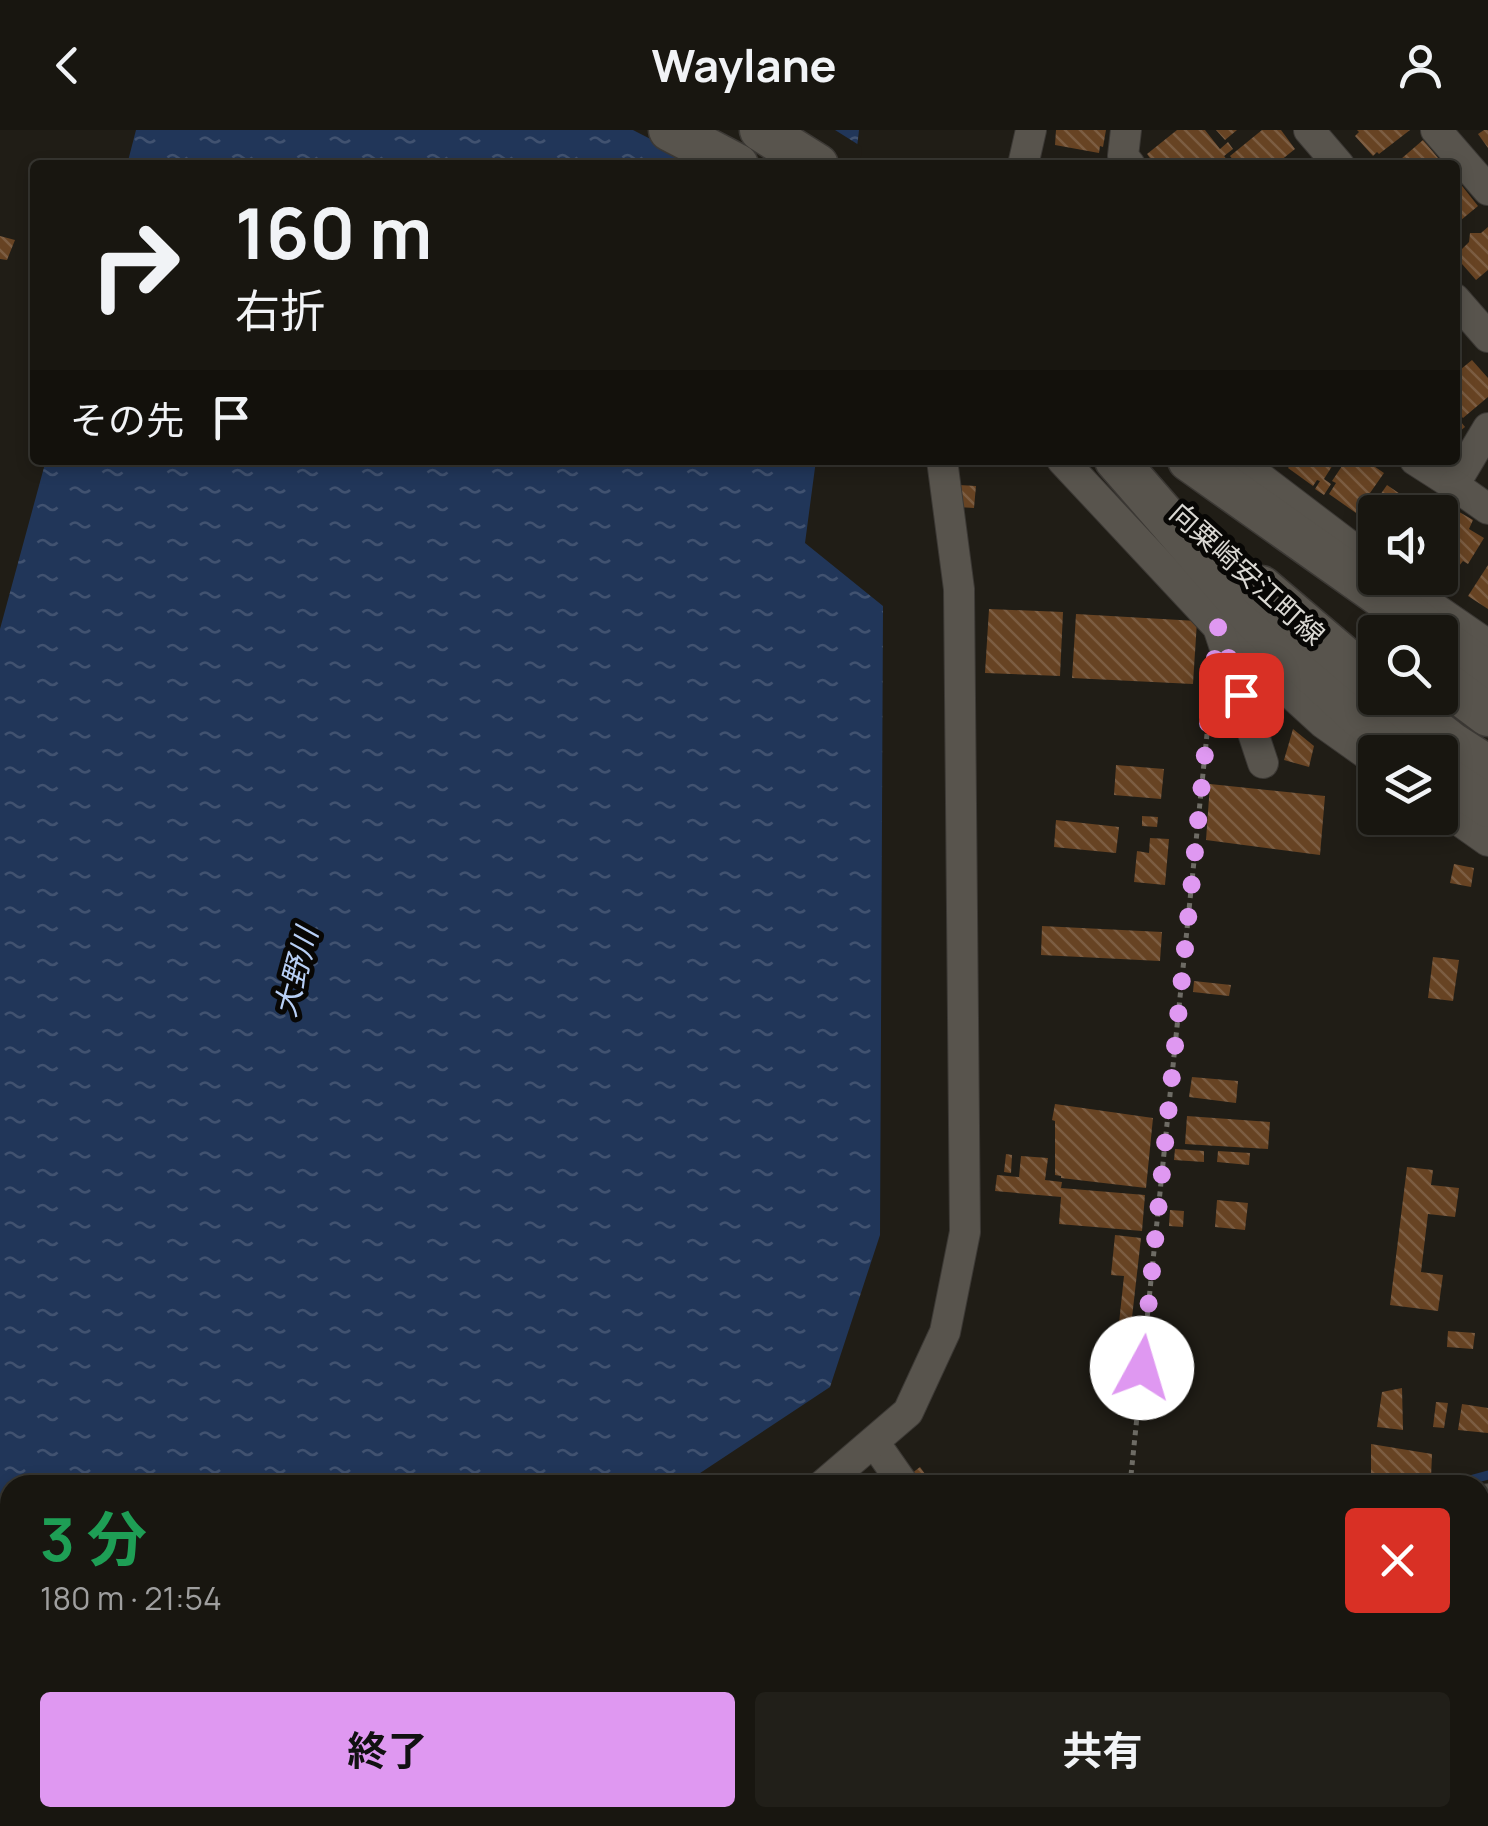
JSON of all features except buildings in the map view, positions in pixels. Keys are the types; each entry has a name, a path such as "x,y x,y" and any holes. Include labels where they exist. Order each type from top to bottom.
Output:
{"main road":[{"path":"670,130 728,160"},
{"path":"760,130 809,160"},
{"path":"1124,465 1237,624 1386,735"},
{"name":"向粟崎安江町線","path":"1126,465 1358,670"},
{"name":"向粟崎安江町線","path":"1187,465 1360,615"},
{"path":"1197,465 1408,615"},
{"path":"1458,651 1488,673"},
{"path":"1458,692 1488,714"},
{"path":"1415,715 1488,767"},
{"path":"1458,786 1488,806"}],"street":[{"path":"1024,160 1031,130"},
{"path":"1126,130 1123,156 1126,160"},
{"path":"1309,130 1335,160"},
{"path":"1436,130 1488,190"},
{"path":"1460,305 1488,337"},
{"path":"1454,484 1488,428"},
{"path":"835,1475 908,1412 945,1332 965,1232 960,589 943,465"},
{"path":"1067,465 1237,624 1323,722 1358,748"},
{"path":"1245,465 1358,552"},
{"path":"1423,465 1488,510"},
{"path":"1416,595 1488,645"},
{"path":"1237,624 1263,763"},
{"path":"1458,819 1488,841"},
{"path":"874,1442 897,1475"}],"path":[{"path":"1131,1475 1210,705"}],"water":[{"path":"136,130 859,130 856,160 128,160"},
{"name":"大野川","path":"45,465 815,465 805,543 883,606 880,1235 830,1387 697,1475 0,1475 0,629"}],"pier":[{"path":"633,130 835,130 862,147 861,160 691,160"}],"route":[{"path":"1142,1368 1218,627 1241,695"}]}
